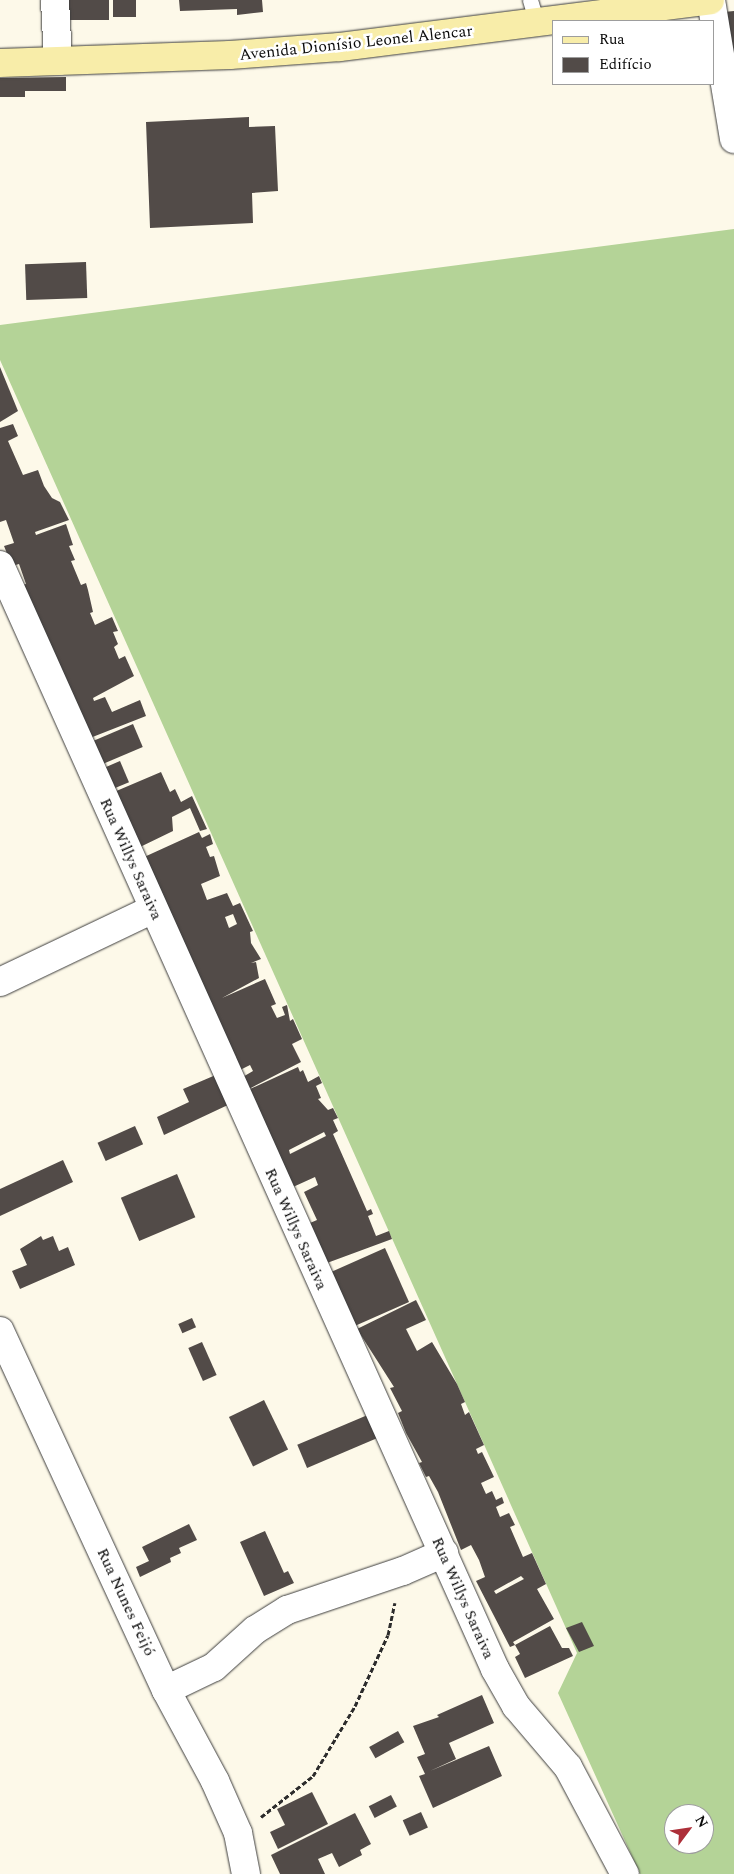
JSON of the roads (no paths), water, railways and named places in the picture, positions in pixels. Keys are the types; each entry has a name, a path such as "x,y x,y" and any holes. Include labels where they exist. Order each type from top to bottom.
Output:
{"main road":[{"name":"Avenida Dionísio Leonel Alencar","path":"0,63 230,55 331,48 534,11 698,1"}],"street":[{"path":"55,0 58,61"},
{"path":"698,1 703,20"},
{"path":"714,62 734,139"},
{"name":"Rua Willys Saraiva","path":"0,565 153,910 495,1669 516,1706 568,1767 625,1874"},
{"path":"0,982 153,910"},
{"name":"Rua Nunes Feijó","path":"0,1330 166,1690 215,1781 238,1833 246,1874"},
{"path":"166,1690 214,1667 250,1634 287,1610 403,1571 444,1553"}]}
